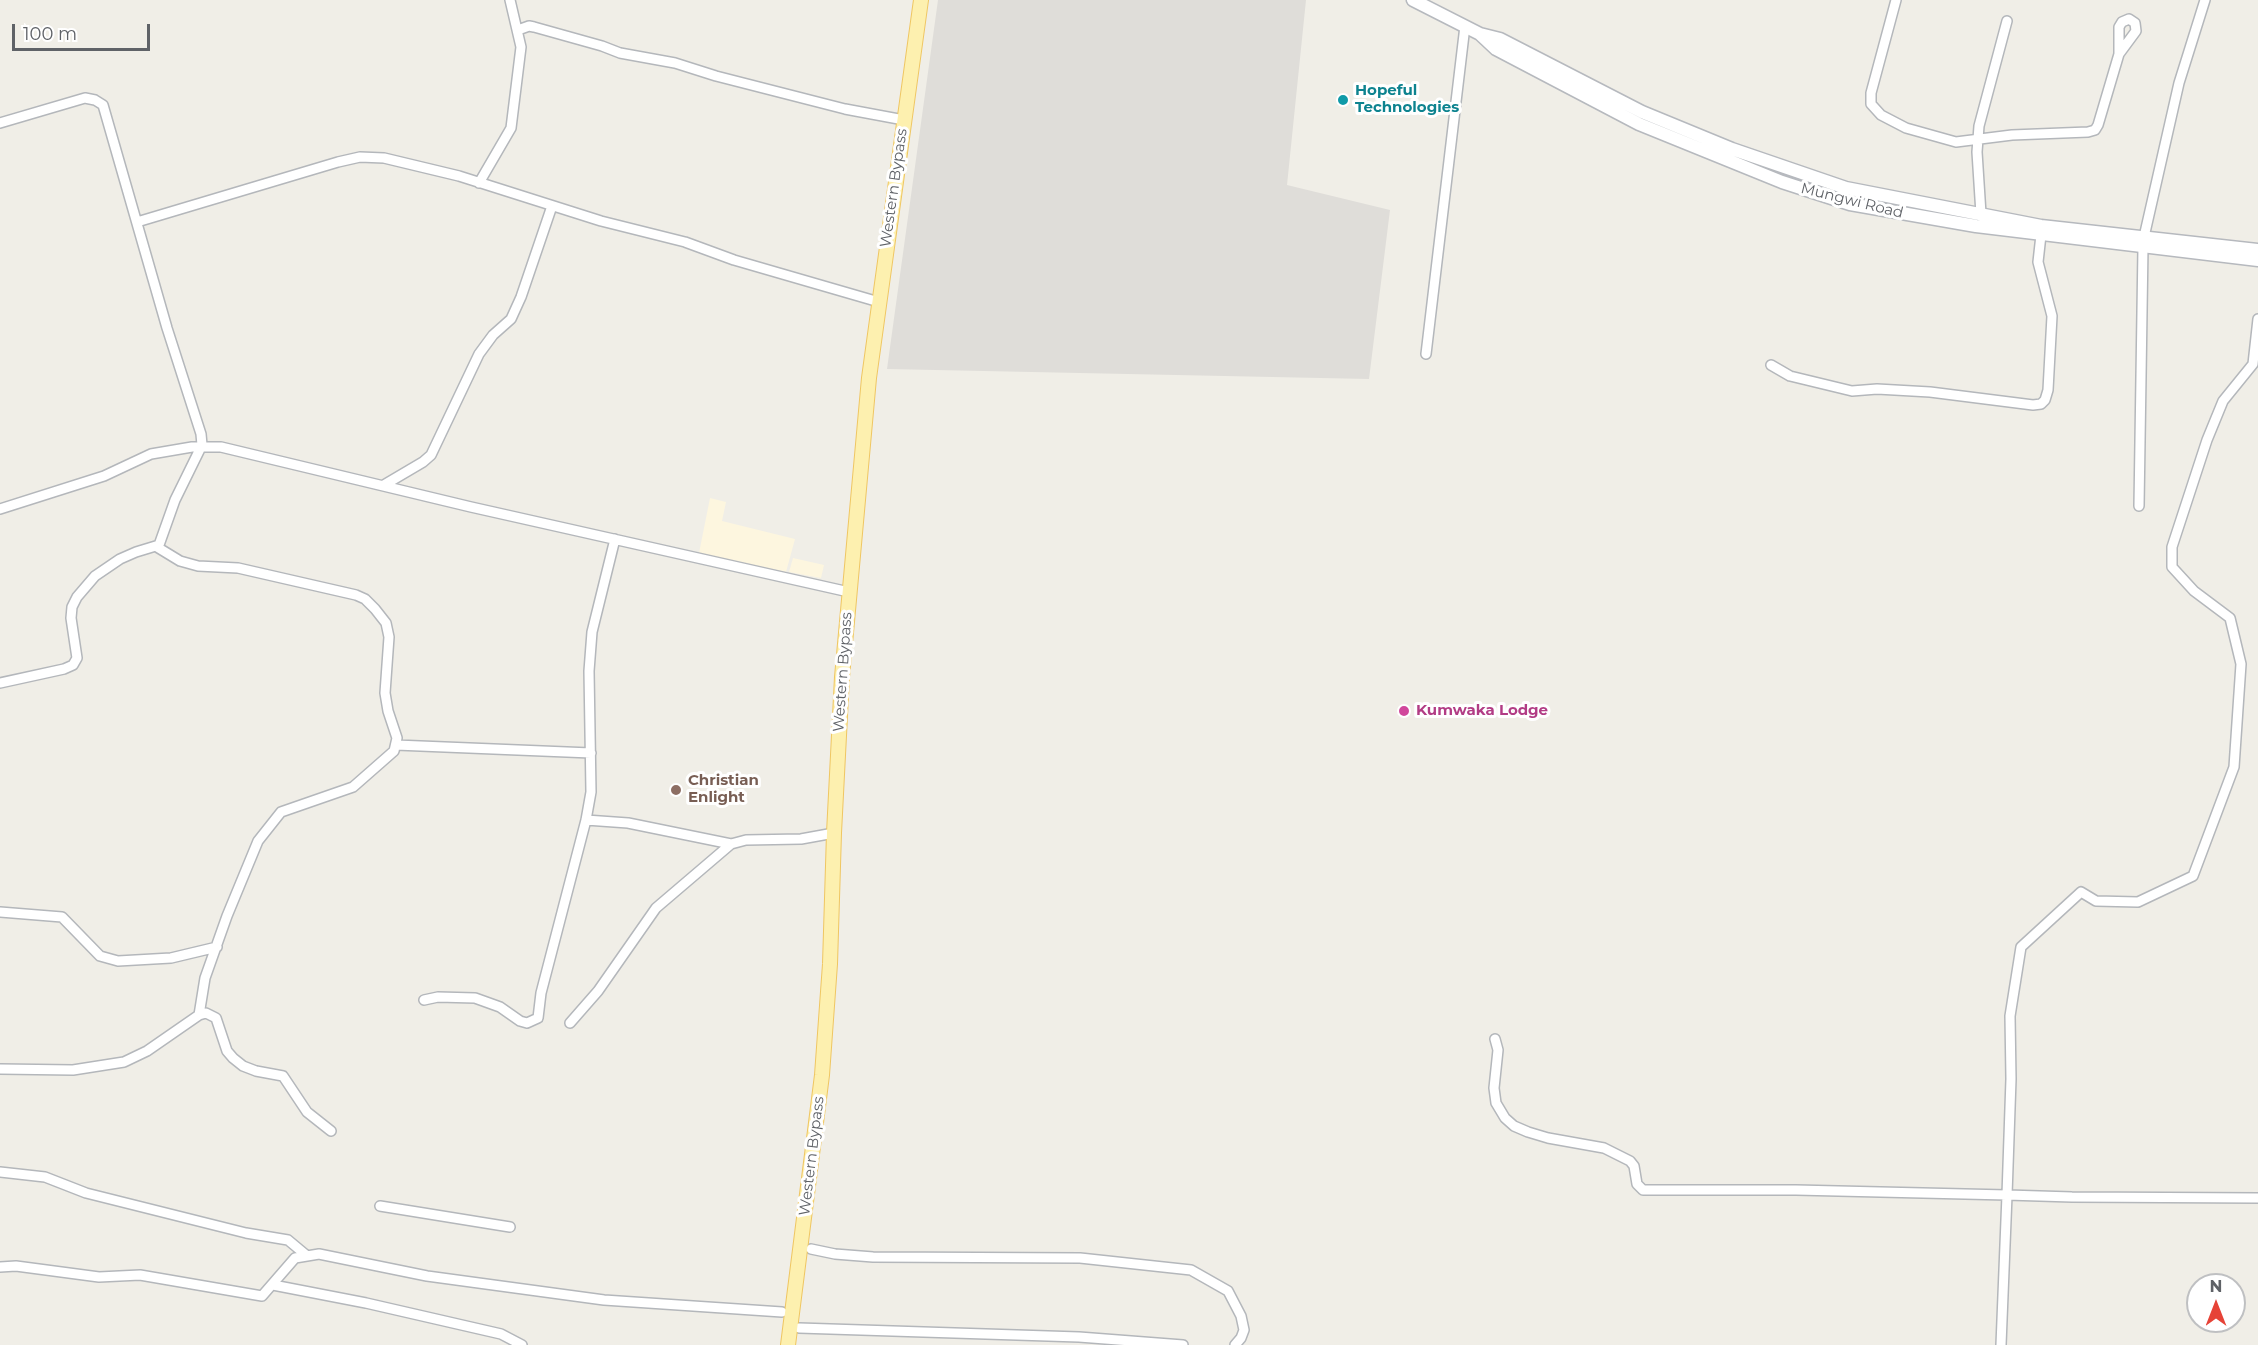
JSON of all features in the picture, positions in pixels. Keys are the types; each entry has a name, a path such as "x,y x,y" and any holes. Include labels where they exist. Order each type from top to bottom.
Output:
{"main road":[{"name":"Western Bypass","path":"788,1345 822,1075 849,592 869,378 921,0"},
{"name":"Mungwi Road","path":"1413,0 1480,34 1500,39 1642,112 1787,169 1846,188 2041,226 2258,260"},
{"name":"Mungwi Road","path":"1480,34 1496,49 1639,124 1782,182 1850,204 2041,235 2258,250"}],"street":[{"path":"479,183 511,128 521,47 510,0"},
{"path":"1896,0 1871,93 1873,109 1906,128 1956,142 2012,135 2095,130 2119,54"},
{"path":"2139,506 2144,242 2179,83 2205,0"},
{"path":"1980,214 1977,140 2007,21"},
{"path":"518,30 529,26 534,27 620,53 675,63 716,76 845,109 904,120"},
{"path":"1426,354 1465,26"},
{"path":"0,123 85,98 95,99 103,105 167,328 201,434 201,447 175,500 161,542 157,547 120,559 95,576 77,597 71,618 77,658 73,665 0,683"},
{"path":"137,222 332,163 360,157 398,160 611,224 685,242 734,260 879,302"},
{"path":"384,485 431,455 479,354 493,335 511,319 521,297 552,206"},
{"path":"1771,365 1790,376 1852,391 1877,389 1930,392 2000,399 2033,405 2041,404 2048,390 2052,316 2038,262 2041,235"},
{"path":"2001,1345 2010,1090 2010,1016 2021,947 2081,892 2097,901 2138,902 2193,876 2234,767 2241,664 2230,618 2194,591 2172,567 2172,547 2206,440 2223,401 2253,364 2258,319"},
{"path":"0,509 104,476 151,454 201,447 230,448 471,507 849,592"},
{"path":"424,1000 438,997 476,999 500,1007 520,1021 527,1023 538,1018 541,993 586,820 591,792 589,670 592,632 615,539"},
{"path":"157,547 180,561 198,566 238,568 365,599 386,623 389,637 385,693 397,738 394,751 353,787 292,807 275,818 258,841 205,978 199,1015"},
{"path":"396,745 591,753"},
{"path":"586,820 628,823 731,844"},
{"path":"570,1023 597,991 656,908 731,844 746,840 801,839 834,833"},
{"path":"0,912 62,918 100,956 118,961 171,958 216,946"},
{"path":"0,1069 73,1070 124,1062 147,1051 199,1015 206,1013 216,1018 227,1051 233,1058 243,1066 256,1071 283,1076 307,1112 331,1131"},
{"path":"1495,1039 1498,1050 1494,1088 1496,1103 1505,1118 1514,1126 1528,1132 1604,1148 1630,1161 1634,1166 1637,1184 1643,1190 2084,1198 2258,1198"},
{"path":"0,1172 45,1177 86,1193 246,1233 288,1240 306,1255"},
{"path":"380,1206 510,1227"},
{"path":"811,1249 835,1254 873,1257 1080,1258 1191,1270 1228,1291 1241,1316 1244,1330 1235,1345"},
{"path":"0,1267 16,1266 99,1277 140,1275 262,1296 295,1258 319,1254 427,1276 604,1300 782,1312"},
{"path":"273,1285 356,1300 501,1334 522,1345"},
{"path":"800,1328 1079,1337 1183,1345"}],"shaded area":[{"path":"938,0 1306,0 1287,185 1390,210 1369,379 887,369"},
{"path":"710,498 726,502 722,521 795,539 786,572 699,553"},
{"path":"793,558 824,565 821,578 789,572"}],"place":[{"name":"Hopeful Technologies","path":"1343,100"},
{"name":"Kumwaka Lodge","path":"1404,711"},
{"name":"Christian Enlight","path":"676,790"}]}
